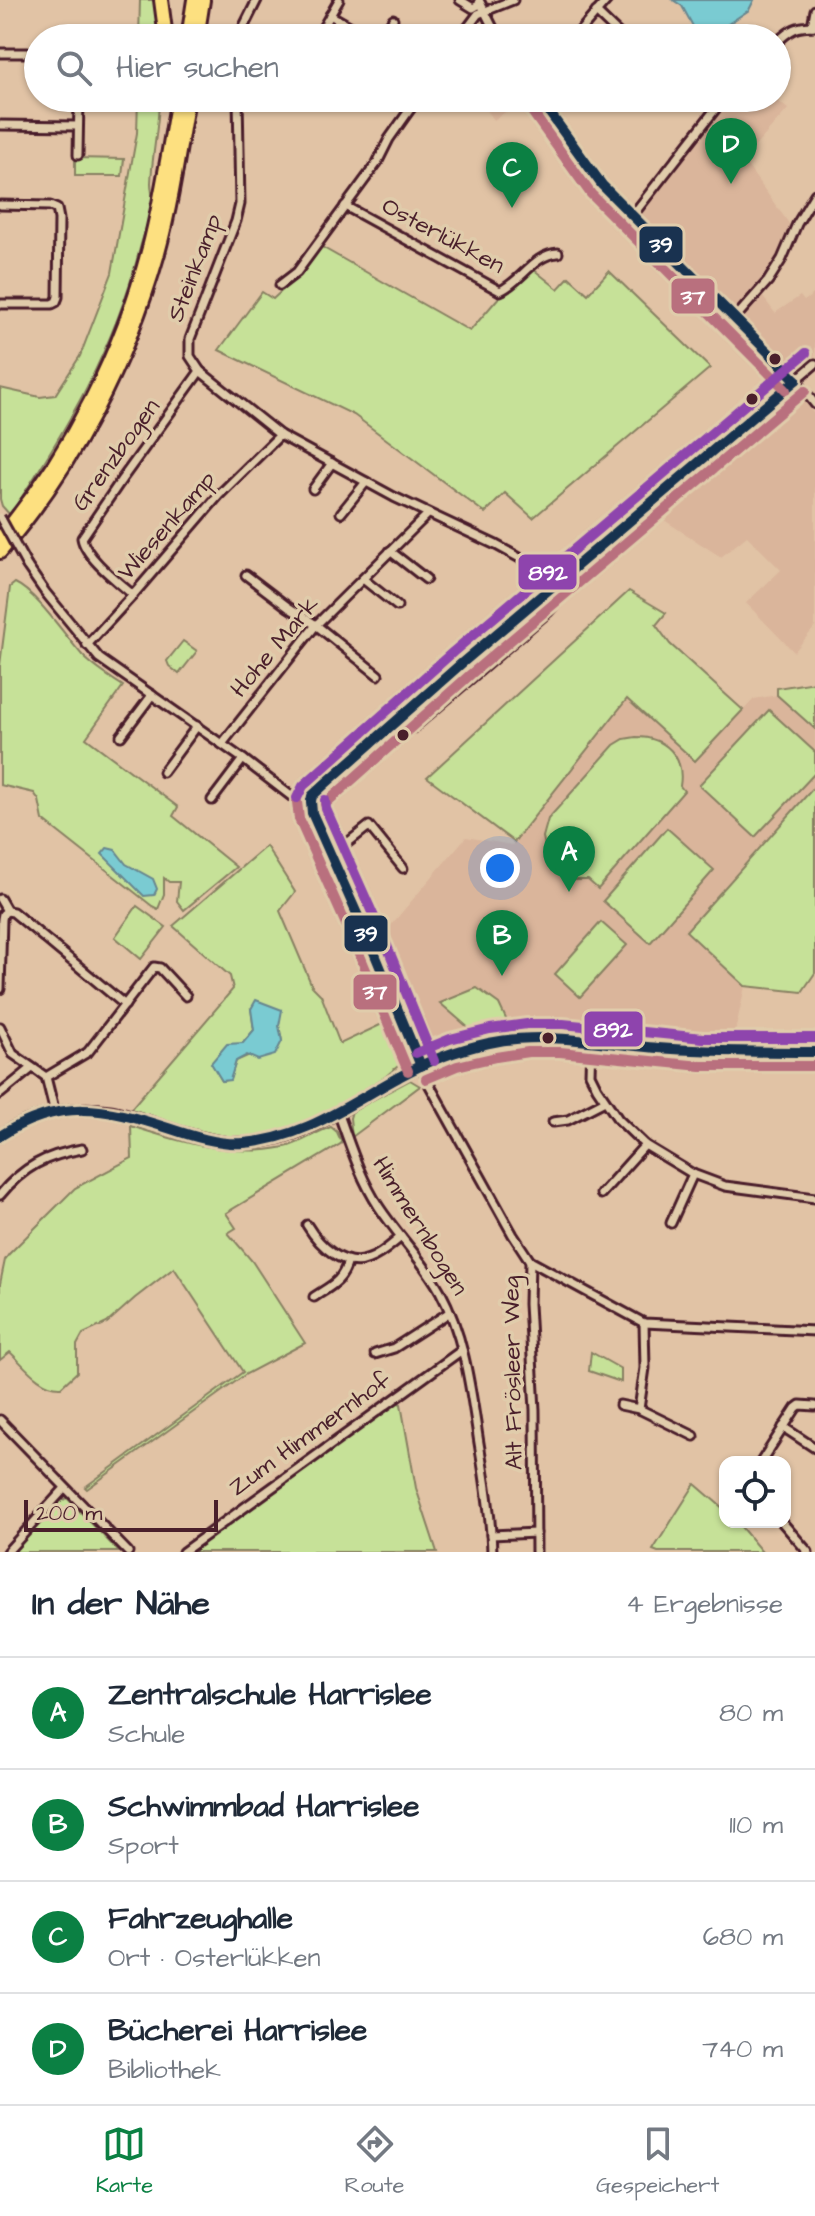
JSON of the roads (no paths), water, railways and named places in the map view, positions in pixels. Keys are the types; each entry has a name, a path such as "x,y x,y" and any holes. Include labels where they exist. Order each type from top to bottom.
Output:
{"highway":[{"path":"161,0 164,24"},
{"path":"190,24 194,0"},
{"path":"199,24 203,0"},
{"path":"169,112 170,143"},
{"path":"0,538 45,477 77,426 123,328 160,204 176,112"},
{"path":"0,552 64,466 117,365 158,252 186,112"}],"street":[{"path":"245,24 257,0"},
{"path":"326,24 339,0"},
{"path":"460,0 473,8 513,0"},
{"path":"586,24 607,0"},
{"path":"470,24 481,5"},
{"path":"481,5 491,24"},
{"path":"791,30 814,26 815,10"},
{"path":"596,12 608,24"},
{"path":"330,15 346,24"},
{"path":"390,24 393,19"},
{"path":"0,53 24,53"},
{"path":"78,112 78,155"},
{"name":"Steinkamp","path":"200,371 190,356 190,339 240,204 238,112"},
{"name":"Osterlükken","path":"280,285 297,272 377,163 408,112"},
{"path":"549,112 602,185 796,380 815,404"},
{"path":"632,216 713,112"},
{"path":"0,125 78,126"},
{"path":"735,318 768,281 815,194"},
{"path":"0,205 50,206 57,209 59,219 56,302 0,304"},
{"name":"Osterlükken","path":"345,206 500,291 549,253 558,253"},
{"path":"0,517 27,566 87,645 115,671 197,726 291,796 311,801 312,796 376,739 815,364"},
{"path":"200,371 280,435 428,514 496,545 527,562 555,584 559,594 557,602 539,621 413,728 399,736 376,739"},
{"name":"Grenzbogen","path":"133,595 96,561 82,538 200,371"},
{"name":"Wiesenkamp","path":"87,645 219,495 280,435"},
{"path":"313,489 332,463"},
{"path":"341,513 366,482"},
{"name":"Hohe Mark","path":"222,744 316,625 428,514"},
{"path":"390,551 426,579"},
{"path":"246,575 316,625 378,675"},
{"path":"363,579 397,606"},
{"path":"121,736 152,695"},
{"path":"163,772 197,726"},
{"path":"212,800 243,759"},
{"name":"Alt Frösleer Weg","path":"311,801 312,813 429,1084 530,1261 536,1552"},
{"path":"332,855 369,826 403,868"},
{"path":"0,899 7,911"},
{"path":"0,989 2,919 7,911"},
{"path":"7,911 13,912 125,1005"},
{"path":"46,1077 88,1052 154,967 160,968 186,996"},
{"path":"0,1027 13,1054 46,1077 55,1113"},
{"path":"0,1136 31,1119 85,1110 111,1111 219,1142 240,1144 286,1137 301,1132 421,1066 453,1053 527,1038 561,1038 702,1052 815,1052"},
{"path":"591,1042 590,1074 618,1119 645,1145 693,1174 725,1186 815,1198"},
{"path":"0,1094 32,1068"},
{"path":"553,1122 568,1120 605,1101"},
{"name":"Himmernbogen","path":"338,1112 366,1184 430,1275 450,1312 462,1350 474,1411 492,1552"},
{"path":"601,1194 645,1145"},
{"path":"0,1195 23,1172 43,1159 82,1149"},
{"path":"671,1223 693,1174"},
{"path":"307,1225 318,1241 348,1261 368,1260 401,1237"},
{"path":"314,1297 339,1281 348,1261"},
{"path":"530,1261 644,1323 815,1331"},
{"path":"375,1354 394,1348 450,1312"},
{"path":"639,1409 645,1368 644,1323"},
{"name":"Zum Himmernhof","path":"183,1552 462,1350"},
{"path":"620,1405 639,1409 694,1436"},
{"path":"765,1456 798,1406 815,1406"},
{"path":"0,1420 128,1552"},
{"path":"783,1427 815,1448"},
{"path":"7,1552 65,1488"},
{"path":"787,1528 808,1552"},
{"path":"491,1535 536,1533"}],"water":[{"path":"673,0 754,0 749,10 728,24 692,24 682,6"},
{"path":"107,848 115,850 126,864 153,879 157,889 154,895 144,896 102,854"},
{"path":"256,1000 282,1010 279,1026 282,1041 275,1055 258,1060 247,1055 236,1061 230,1080 222,1081 211,1063 227,1044 243,1043 254,1030 251,1009"}],"place":[{"name":"Bücherei Harrislee","path":"731,184"},
{"name":"Fahrzeughalle","path":"512,208"},
{"name":"Zentralschule Harrislee","path":"569,892"},
{"name":"Schwimmbad Harrislee","path":"502,976"}]}
